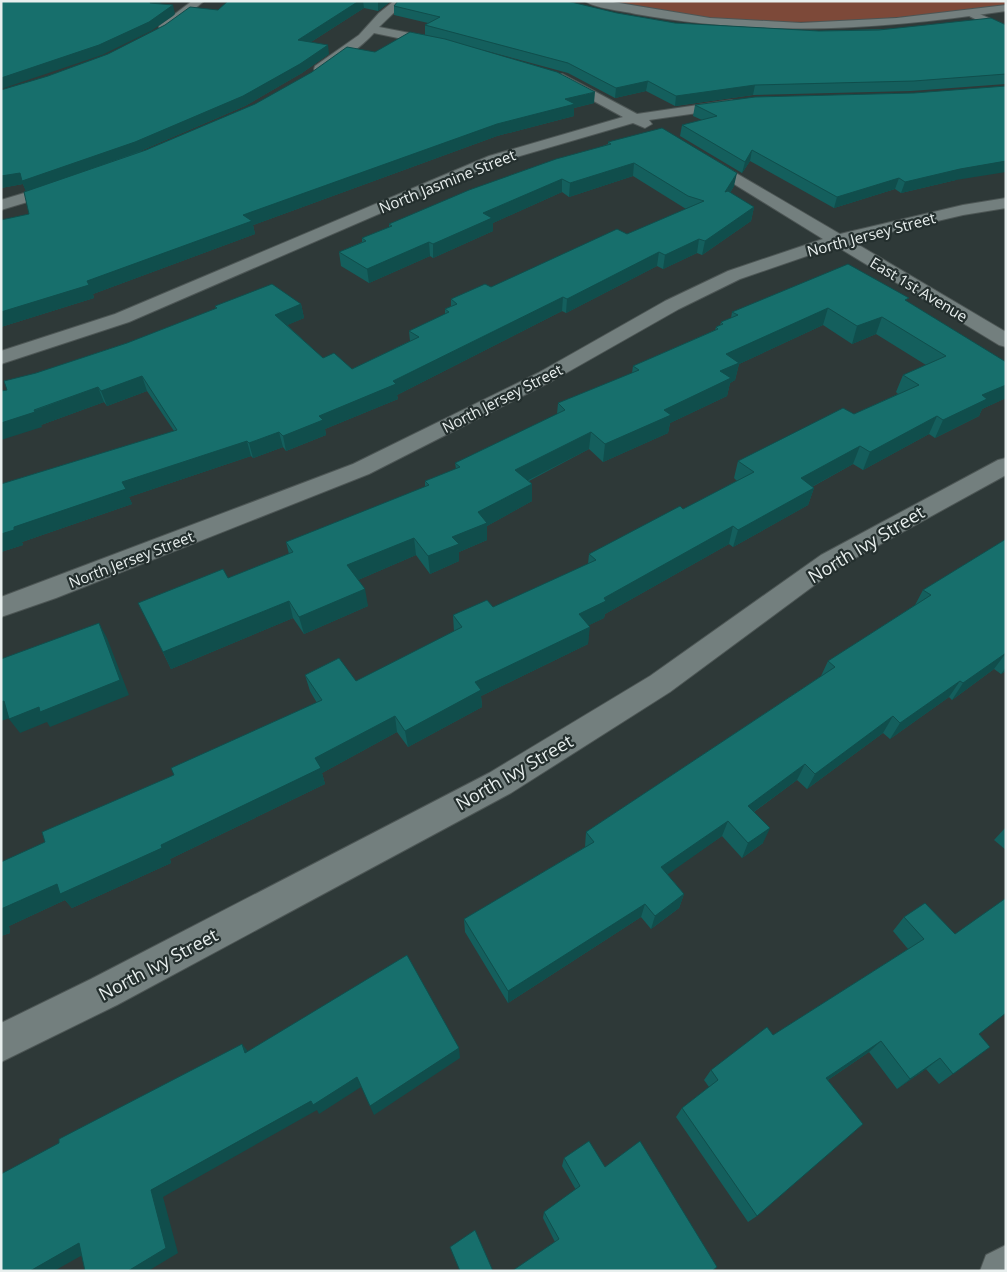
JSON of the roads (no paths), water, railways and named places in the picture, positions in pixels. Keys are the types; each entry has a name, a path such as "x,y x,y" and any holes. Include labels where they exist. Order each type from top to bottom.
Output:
{"street":[{"path":"150,37 199,1"},
{"path":"308,78 372,29 383,15 401,1"},
{"path":"590,1 673,17 795,27 870,24 1006,8"},
{"path":"971,13 1006,31"},
{"path":"372,29 456,47"},
{"path":"544,73 562,78 636,118 661,134"},
{"name":"North Jasmine Street","path":"1,358 122,318 494,159 636,118 743,103"},
{"name":"East 1st Avenue","path":"694,154 1006,341"},
{"path":"1,205 79,180"},
{"name":"North Jersey Street","path":"1,607 48,592 361,469 545,377 672,306 734,275 836,240 963,210 1006,203"},
{"name":"North Ivy Street","path":"1,1043 104,992 500,782 660,684 830,561 1006,465"},
{"path":"1002,1271 1006,1267"}]}
